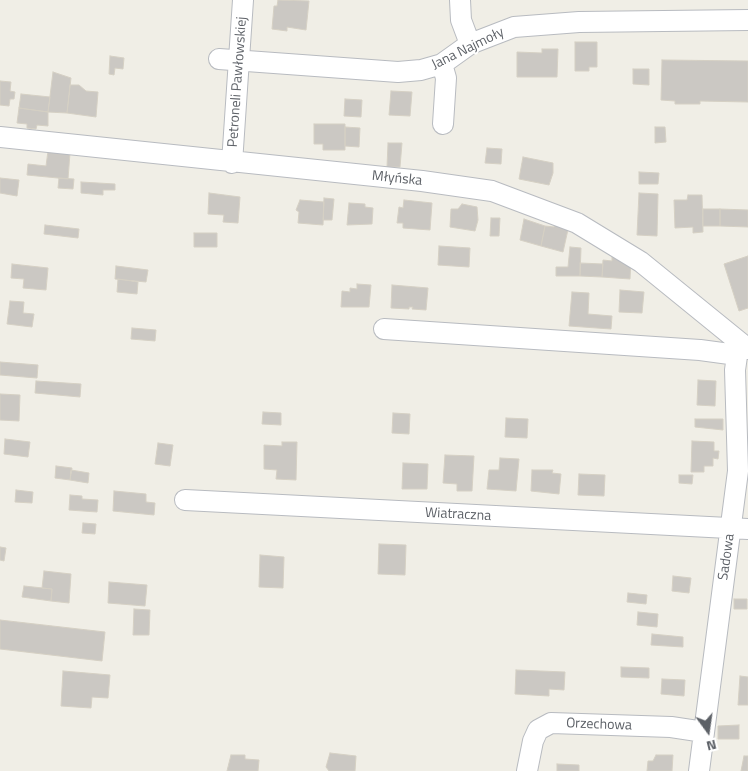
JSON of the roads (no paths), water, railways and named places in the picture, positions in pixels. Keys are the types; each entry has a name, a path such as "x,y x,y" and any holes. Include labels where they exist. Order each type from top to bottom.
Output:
{"street":[{"name":"Petroneli Pawłowskiej","path":"232,163 243,0"},
{"path":"460,0 461,20 470,44"},
{"name":"Jana Najmoły","path":"218,59 398,72 421,70 442,64 470,44 514,27 539,24 748,20"},
{"path":"442,64 446,78 443,124"},
{"name":"Młyńska","path":"0,137 232,163 422,181 492,191 577,223 641,262 741,349"},
{"path":"384,329 690,350 741,349"},
{"name":"Sadowa","path":"699,771 739,529 734,370 741,349"},
{"name":"Wiatraczna","path":"185,500 739,529"},
{"name":"Orzechowa","path":"527,771 532,741 538,730 551,724 671,727 704,732"}]}
